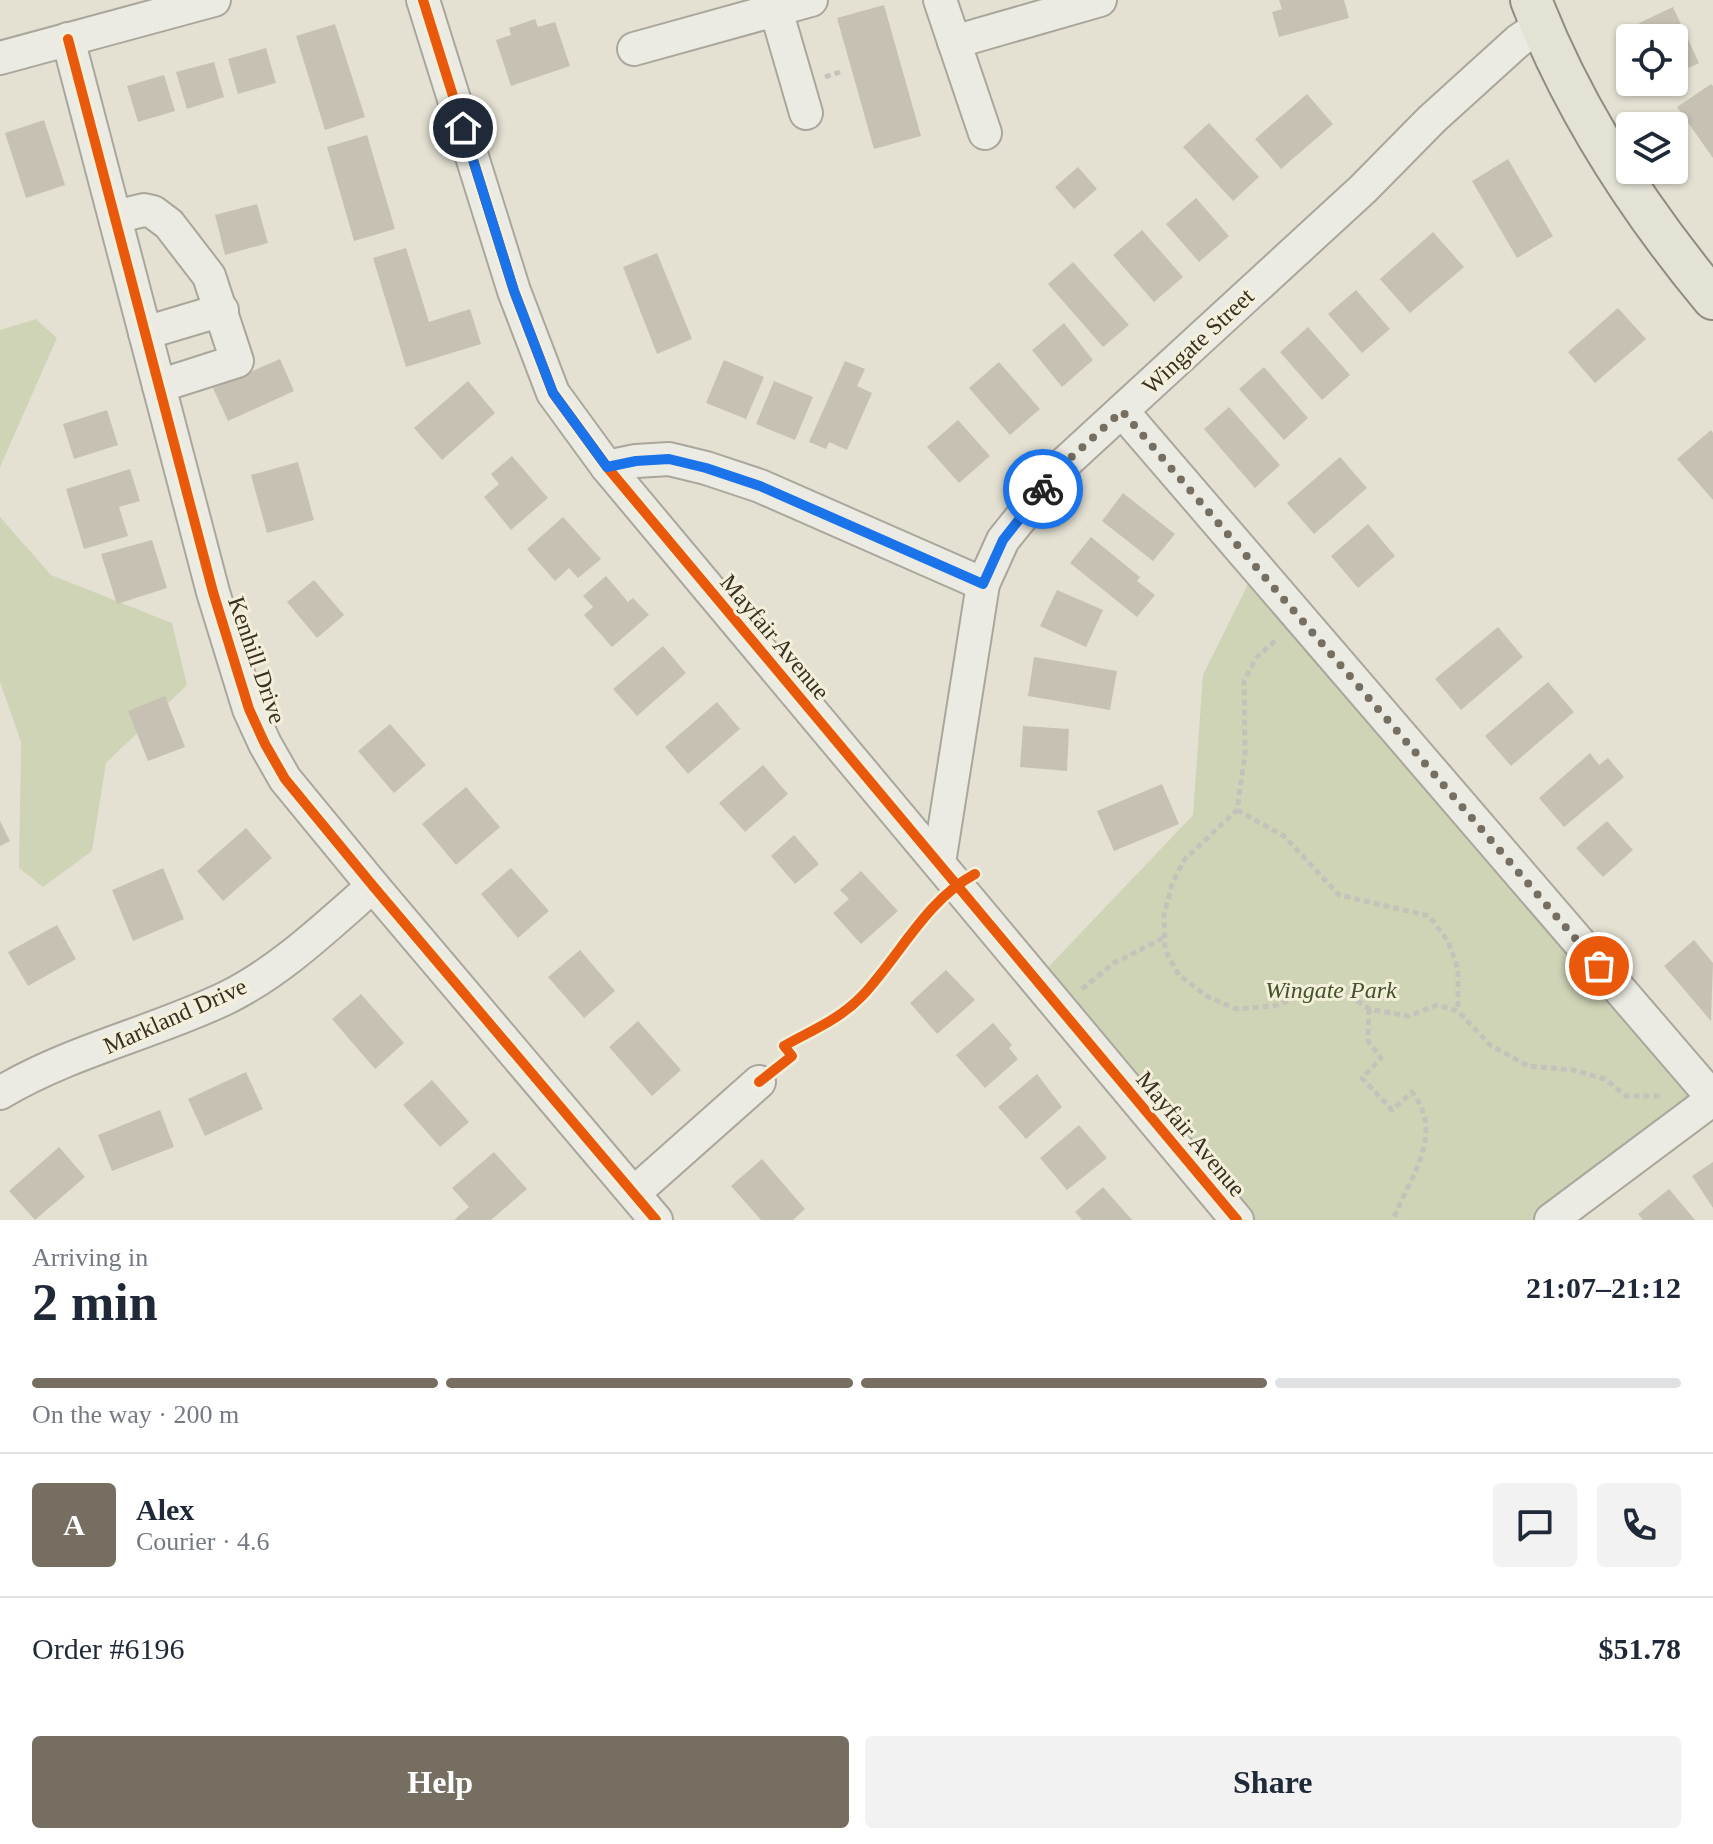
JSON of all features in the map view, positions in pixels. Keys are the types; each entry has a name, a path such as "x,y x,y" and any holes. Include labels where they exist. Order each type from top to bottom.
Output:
{"main road":[{"path":"1536,12 1620,172 1674,252 1713,299"}],"street":[{"path":"0,58 214,0"},
{"name":"Mayfair Avenue","path":"423,0 514,291 553,393 607,467 1237,1220"},
{"path":"634,49 811,0"},
{"path":"940,0 985,133"},
{"path":"954,42 1100,0"},
{"path":"776,10 806,113"},
{"name":"Wingate Street","path":"939,863 983,584 1003,540 1065,463 1363,189 1432,119 1518,41 1536,12"},
{"name":"Kenhill Drive","path":"68,39 213,592 249,709 285,779 656,1220"},
{"path":"115,217 144,210 153,212 169,224 209,276 237,361 159,386"},
{"path":"145,333 222,310"},
{"path":"1122,411 1713,1098 1551,1220"},
{"path":"607,467 669,459 706,468 760,486 983,584"},
{"name":"Markland Drive","path":"1,1089 229,997 260,979 312,939 373,886"},
{"path":"634,1193 759,1082"}],"path":[{"path":"1275,641 1256,658 1244,681 1245,754 1237,810 1184,860 1164,915 1165,950 1179,975 1208,997 1237,1009 1274,1006 1316,991 1343,991 1369,1009 1409,1016 1437,1005 1458,1011 1490,1045 1528,1066 1573,1070 1605,1079 1626,1096 1662,1096"},
{"path":"1237,810 1284,836 1339,895 1429,916 1448,941 1458,969 1458,1011"},
{"path":"1073,996 1140,946 1165,937"},
{"path":"1369,1009 1368,1041 1381,1058 1362,1078 1392,1110 1412,1092 1425,1109 1426,1135 1417,1172 1393,1220"}],"green space":[{"path":"36,319 57,338 0,467 0,330"},
{"path":"0,517 51,575 172,623 187,685 106,763 92,851 43,887 19,868 21,742 0,682"},
{"name":"Wingate Park","path":"1256,568 1713,1098 1551,1220 1237,1220 1036,980 1193,815 1203,675"}],"building":[{"path":"1279,0 1344,0 1349,18 1279,37 1272,12 1282,9"},
{"path":"884,5 921,136 874,149 837,18"},
{"path":"1673,7 1681,24 1639,24"},
{"path":"535,19 538,27 555,22 570,66 511,86 496,40 511,35 509,28"},
{"path":"335,24 365,117 325,130 296,36"},
{"path":"1688,39 1699,63 1688,68"},
{"path":"266,48 276,83 238,94 228,59"},
{"path":"214,62 224,97 187,109 176,72"},
{"path":"164,75 175,111 138,122 127,86"},
{"path":"1711,84 1713,86 1713,158 1688,123 1688,112 1681,112 1677,107"},
{"path":"1307,94 1333,124 1281,169 1255,139"},
{"path":"44,120 65,185 26,198 5,133"},
{"path":"1209,123 1259,177 1233,201 1183,147"},
{"path":"367,135 395,229 354,241 327,147"},
{"path":"1508,159 1553,236 1517,258 1472,181"},
{"path":"1078,167 1097,189 1074,209 1055,187"},
{"path":"1196,198 1229,236 1199,262 1166,224"},
{"path":"257,204 268,243 225,255 215,215"},
{"path":"1142,230 1183,277 1154,302 1113,255"},
{"path":"1433,232 1464,267 1410,313 1380,279"},
{"path":"406,248 429,322 470,309 481,344 406,367 373,258"},
{"path":"657,253 692,339 657,354 623,267"},
{"path":"1073,262 1129,325 1103,347 1048,284"},
{"path":"1356,290 1390,329 1362,353 1328,314"},
{"path":"1618,308 1646,339 1595,383 1568,352"},
{"path":"1064,323 1093,360 1062,387 1032,350"},
{"path":"1308,327 1350,375 1322,400 1280,352"},
{"path":"280,359 294,391 228,421 213,388"},
{"path":"724,360 764,377 746,419 706,403"},
{"path":"845,361 865,369 857,386 872,393 847,450 829,442 826,449 809,442"},
{"path":"999,362 1040,409 1010,435 969,388"},
{"path":"1264,367 1308,418 1284,440 1239,389"},
{"path":"468,381 495,413 442,460 414,428"},
{"path":"774,381 813,397 795,440 756,424"},
{"path":"1229,407 1280,465 1255,488 1204,429"},
{"path":"107,410 118,445 74,459 63,424"},
{"path":"958,420 990,456 959,483 927,447"},
{"path":"1711,430 1713,433 1713,500 1677,459"},
{"path":"512,456 548,498 511,530 484,497 499,484 491,474"},
{"path":"1340,457 1367,488 1314,534 1287,503"},
{"path":"298,462 314,520 267,533 251,475"},
{"path":"130,469 140,501 119,507 128,536 84,549 66,489"},
{"path":"1123,493 1175,534 1153,561 1102,521"},
{"path":"563,517 601,559 578,578 569,568 555,581 527,549"},
{"path":"1368,524 1395,556 1358,588 1331,556"},
{"path":"1091,537 1140,577 1137,581 1155,595 1137,617 1070,563"},
{"path":"152,540 167,588 117,604 101,554"},
{"path":"606,576 628,602 633,598 649,615 612,647 584,615 593,607 583,596"},
{"path":"314,580 344,615 317,638 287,602"},
{"path":"1057,590 1103,610 1086,647 1040,626"},
{"path":"1498,627 1523,657 1461,710 1435,679"},
{"path":"663,646 686,673 637,716 613,689"},
{"path":"1034,657 1117,671 1110,710 1028,696"},
{"path":"1548,682 1574,712 1511,766 1485,736"},
{"path":"165,696 185,747 148,761 128,711"},
{"path":"717,702 740,729 688,774 665,747"},
{"path":"390,724 426,765 394,793 358,751"},
{"path":"1023,726 1069,729 1067,771 1020,767"},
{"path":"1590,753 1599,765 1608,758 1624,777 1564,827 1539,798"},
{"path":"763,765 788,794 745,832 719,803"},
{"path":"1162,784 1179,824 1114,851 1097,811"},
{"path":"466,787 500,827 456,865 422,824"},
{"path":"0,821 10,841 0,846"},
{"path":"1607,821 1633,850 1603,877 1576,848"},
{"path":"246,828 272,858 223,901 197,871"},
{"path":"794,835 819,864 795,884 771,856"},
{"path":"163,868 184,919 133,941 112,890"},
{"path":"511,868 549,911 518,938 481,894"},
{"path":"861,871 898,911 861,944 833,913 849,899 840,890"},
{"path":"57,925 76,959 28,986 8,952"},
{"path":"1694,940 1713,963 1711,1021 1664,966"},
{"path":"580,950 615,991 584,1018 548,977"},
{"path":"946,970 975,1000 937,1034 910,1003"},
{"path":"361,994 404,1043 375,1069 332,1019"},
{"path":"638,1021 681,1070 652,1096 609,1047"},
{"path":"993,1023 1012,1045 1009,1048 1018,1059 985,1088 956,1055"},
{"path":"246,1072 263,1109 205,1136 188,1099"},
{"path":"1037,1074 1062,1107 1026,1139 998,1107"},
{"path":"432,1080 469,1122 440,1147 403,1105"},
{"path":"160,1110 174,1147 112,1171 98,1135"},
{"path":"1079,1125 1107,1158 1067,1190 1040,1158"},
{"path":"59,1147 85,1177 35,1220 9,1191"},
{"path":"494,1152 527,1189 491,1220 454,1220 469,1207 452,1188"},
{"path":"762,1159 805,1209 793,1220 761,1220 731,1186"},
{"path":"1713,1162 1713,1208 1692,1176"},
{"path":"1103,1187 1132,1220 1082,1220 1075,1212"},
{"path":"1669,1189 1695,1220 1643,1220 1638,1214"}],"cycle path":[{"path":"423,0 514,291 553,393 607,467 1237,1220"},
{"path":"68,39 213,592 249,709 265,744 285,779 656,1220"},
{"path":"759,1082 792,1056 784,1046 835,1018 862,996 927,914 958,885 975,874"}],"way so far":[{"path":"1043,489 1065,463 1122,411 1599,966"}],"route":[{"path":"463,128 514,291 553,393 607,467 669,459 706,468 760,486 983,584 1003,540 1043,489"}]}
